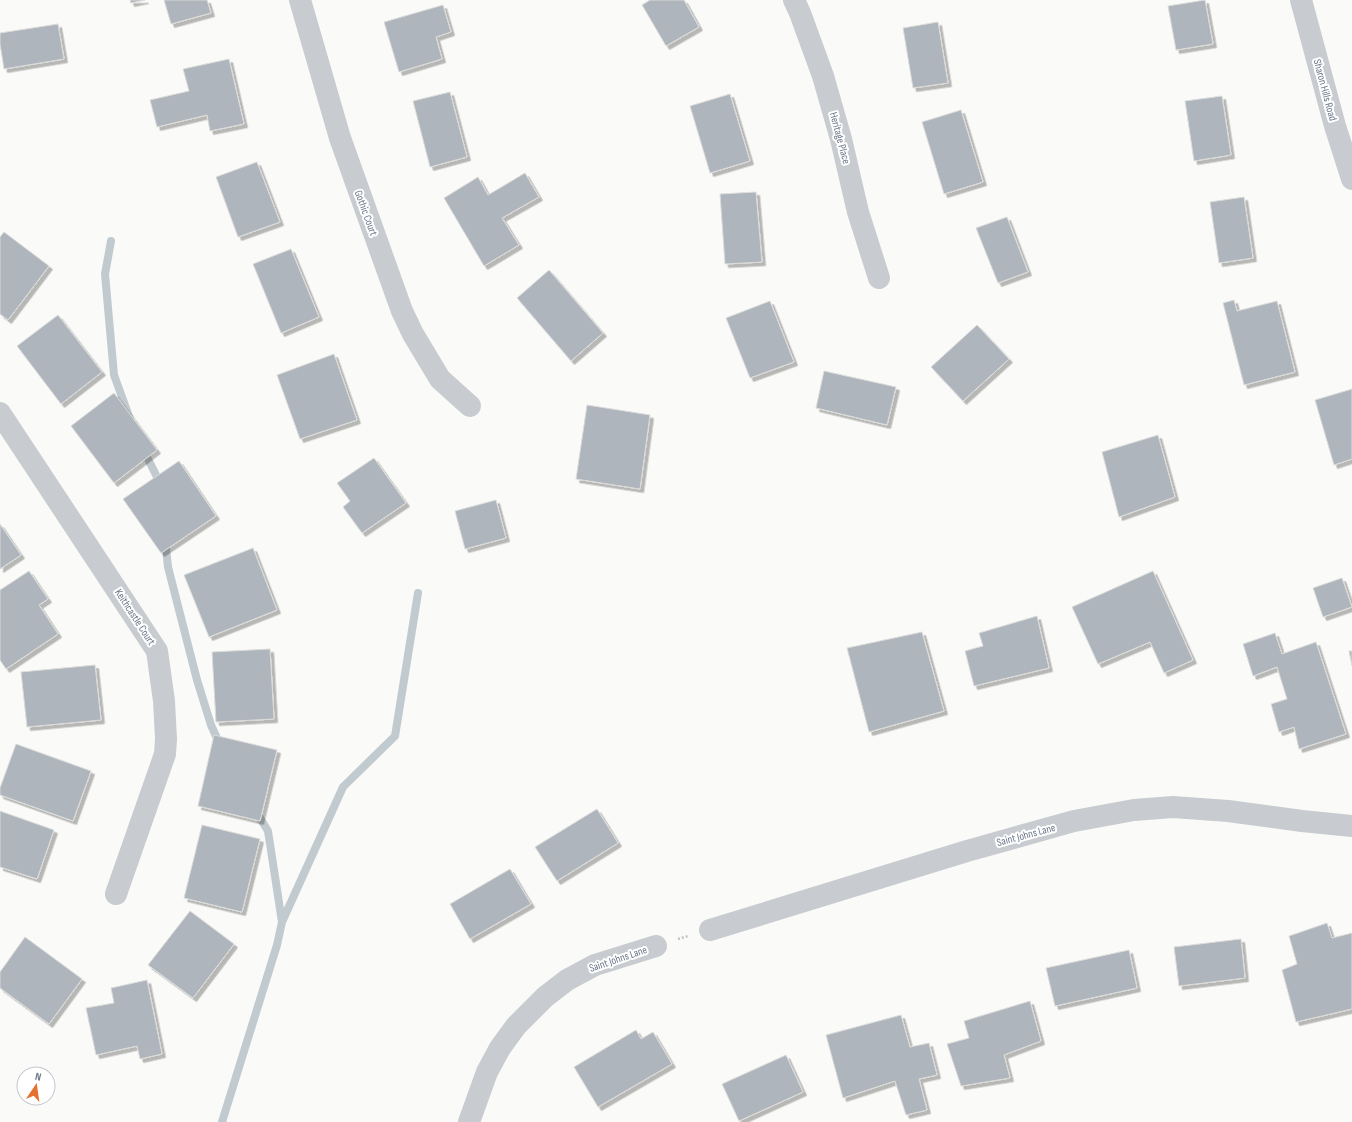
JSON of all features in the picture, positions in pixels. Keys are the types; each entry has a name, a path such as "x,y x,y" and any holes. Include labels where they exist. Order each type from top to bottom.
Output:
{"street":[{"name":"Gothic Court","path":"300,0 340,138 402,311 413,334 440,379 470,406"},
{"name":"Heritage Place","path":"794,0 823,76 841,139 858,212 879,278"},
{"name":"Sharon Hills Road","path":"1301,0 1335,126 1352,179"},
{"name":"Keithcastle Court","path":"0,412 157,651 164,701 166,739 165,754 116,894"},
{"name":"Saint Johns Lane","path":"710,930 967,851 1074,821 1134,810 1173,807 1228,811 1352,826"},
{"name":"Saint Johns Lane","path":"469,1122 487,1072 500,1048 516,1026 545,997 566,980 595,965 656,946"}],"path":[{"path":"656,946 710,930"}],"building":[{"path":"130,0 145,0 131,3"},
{"path":"164,0 207,0 211,13 171,24"},
{"path":"650,0 684,0 699,27 666,46 642,5"},
{"path":"1205,0 1213,44 1176,50 1168,6"},
{"path":"443,5 451,32 436,37 442,59 399,72 384,22"},
{"path":"938,22 948,83 913,88 903,28"},
{"path":"58,24 64,59 4,69 0,44 0,33"},
{"path":"229,59 244,124 210,131 207,115 157,127 150,100 189,91 183,69"},
{"path":"450,92 467,157 430,167 413,101"},
{"path":"730,94 750,161 710,173 690,106"},
{"path":"1222,96 1231,155 1194,161 1185,101"},
{"path":"961,110 983,182 944,194 922,122"},
{"path":"257,162 280,222 238,237 216,177"},
{"path":"525,173 539,197 502,218 519,245 484,266 444,198 478,177 488,195"},
{"path":"756,192 762,262 725,264 720,194"},
{"path":"1244,197 1253,258 1219,263 1210,202"},
{"path":"1007,217 1028,272 998,283 976,228"},
{"path":"4,232 49,266 8,320 0,314 0,237"},
{"path":"291,249 319,317 281,333 253,264"},
{"path":"549,270 603,333 571,361 517,298"},
{"path":"1234,300 1237,311 1277,301 1295,372 1244,385 1223,303"},
{"path":"770,301 794,362 750,378 726,318"},
{"path":"58,315 102,372 61,404 17,346"},
{"path":"977,325 1009,359 963,401 931,367"},
{"path":"334,354 357,420 300,439 277,375"},
{"path":"824,371 896,387 887,425 816,408"},
{"path":"1352,389 1352,459 1334,465 1315,400"},
{"path":"114,393 157,450 114,483 71,426"},
{"path":"587,405 650,415 640,489 576,479"},
{"path":"1158,435 1175,497 1119,517 1102,452"},
{"path":"374,458 406,503 362,533 343,507 350,501 337,483"},
{"path":"179,461 216,516 161,553 123,499"},
{"path":"496,500 506,538 465,549 455,511"},
{"path":"0,524 21,555 0,569"},
{"path":"253,548 277,610 209,637 184,575"},
{"path":"29,571 48,599 39,605 58,634 6,669 0,660 0,590"},
{"path":"1153,571 1193,660 1164,673 1150,642 1098,664 1072,607"},
{"path":"1342,578 1352,607 1323,617 1313,588"},
{"path":"1037,616 1049,668 974,686 965,651 983,646 979,633"},
{"path":"922,632 944,711 869,732 847,648"},
{"path":"1275,633 1282,654 1316,642 1346,734 1299,749 1294,727 1279,732 1271,704 1287,699 1277,667 1253,676 1243,644"},
{"path":"270,649 274,719 216,722 212,652"},
{"path":"1349,651 1352,651 1352,666"},
{"path":"95,665 101,720 27,727 21,672"},
{"path":"214,735 277,750 260,821 198,806"},
{"path":"16,744 91,771 73,821 0,795 0,788"},
{"path":"597,809 618,843 557,881 535,847"},
{"path":"0,811 54,830 37,879 0,867"},
{"path":"202,825 260,839 242,912 184,898"},
{"path":"510,869 531,904 470,939 450,904"},
{"path":"190,911 234,944 193,998 148,965"},
{"path":"1327,923 1332,938 1352,933 1352,1009 1296,1022 1282,970 1297,964 1289,936"},
{"path":"25,937 82,979 49,1024 0,988 0,972"},
{"path":"1241,939 1245,978 1179,986 1174,947"},
{"path":"1129,950 1137,988 1055,1006 1046,968"},
{"path":"147,980 162,1054 140,1059 137,1046 96,1055 86,1008 114,1003 111,988"},
{"path":"1030,1001 1041,1041 1004,1055 1010,1078 961,1086 947,1044 969,1038 964,1021"},
{"path":"901,1015 910,1047 929,1043 937,1075 919,1079 927,1110 906,1115 895,1081 843,1098 826,1035"},
{"path":"636,1030 641,1039 653,1032 672,1064 598,1107 574,1067"},
{"path":"786,1055 803,1092 739,1121 722,1084"}],"waterway":[{"path":"111,241 105,274 114,375 130,419"},
{"path":"143,449 161,485"},
{"path":"165,539 168,567 197,680 211,725 220,745"},
{"path":"222,1122 277,945 282,922 343,787 395,736 418,593"},
{"path":"255,810 268,831 282,922"}]}
